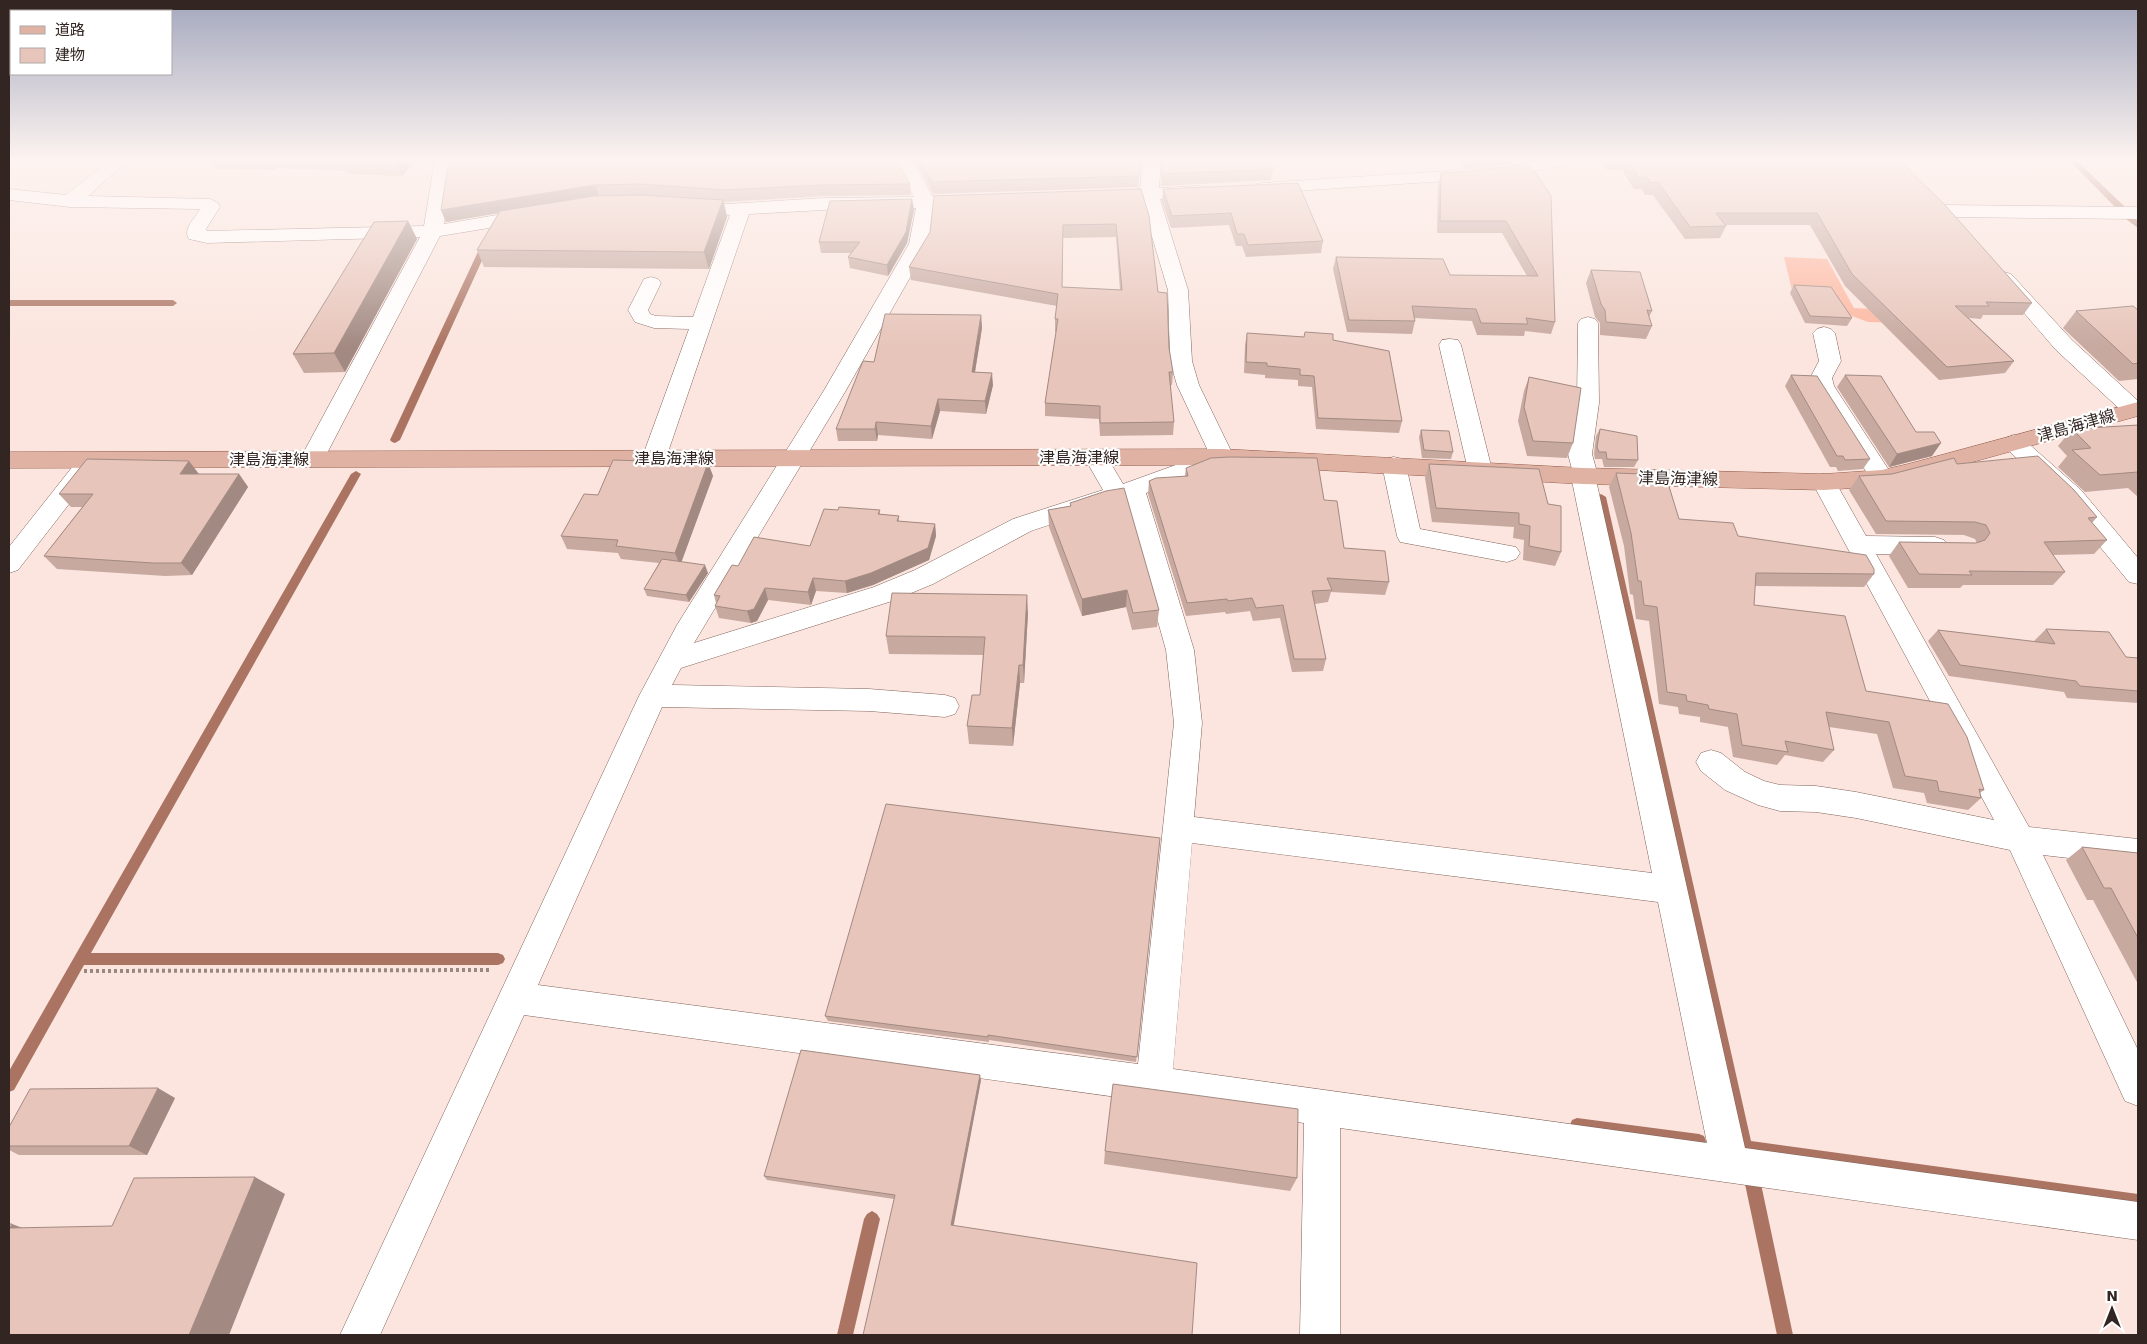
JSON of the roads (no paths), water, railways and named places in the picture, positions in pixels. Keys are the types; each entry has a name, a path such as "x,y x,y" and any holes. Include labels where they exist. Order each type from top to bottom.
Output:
{"main road":[{"name":"津島海津線","path":"9,460 1222,457 1585,476 1824,482 1882,478 2135,409"}],"street":[{"path":"201,222 196,229 196,235 206,237 432,231 490,222"},
{"path":"312,459 432,231 434,222"},
{"path":"654,458 738,222"},
{"path":"360,1335 523,984 653,696 686,632 795,458 918,244 922,222"},
{"path":"671,661 883,594 924,578 1022,525 1125,492 1222,457 1188,385 1181,361 1178,290 1157,222"},
{"path":"1954,222 1964,232"},
{"path":"1990,262 2064,346 2135,409"},
{"path":"651,284 638,310 642,318 654,322 701,323"},
{"path":"1588,323 1588,403 1580,454 1730,1164"},
{"path":"1824,334 1830,361 1821,378 1823,386 1882,478"},
{"path":"1450,345 1480,470"},
{"path":"2014,443 2072,496 2138,575"},
{"path":"1096,457 1125,492 1180,650 1188,723 1154,1084"},
{"path":"9,564 91,460"},
{"path":"1394,465 1409,536 1507,553"},
{"path":"1824,482 2020,839 2138,1088"},
{"path":"1859,545 1954,546"},
{"path":"653,696 869,700 945,706"},
{"path":"1711,762 1735,781 1758,792 1773,796 1856,805 2020,839 2138,852"},
{"path":"1178,828 1672,890"},
{"path":"523,984 1154,1084 2138,1221"},
{"path":"1320,1335 1322,1107"}],"waterway":[{"path":"2134,222 2138,226"},
{"path":"395,440 486,243"},
{"path":"9,303 173,303"},
{"path":"81,959 356,474"},
{"path":"1601,497 1745,1148 2138,1202"},
{"path":"9,1085 81,959"},
{"path":"81,959 498,959"},
{"path":"1577,1125 1699,1141"},
{"path":"1753,1184 1785,1335"},
{"path":"845,1335 872,1219"}]}
